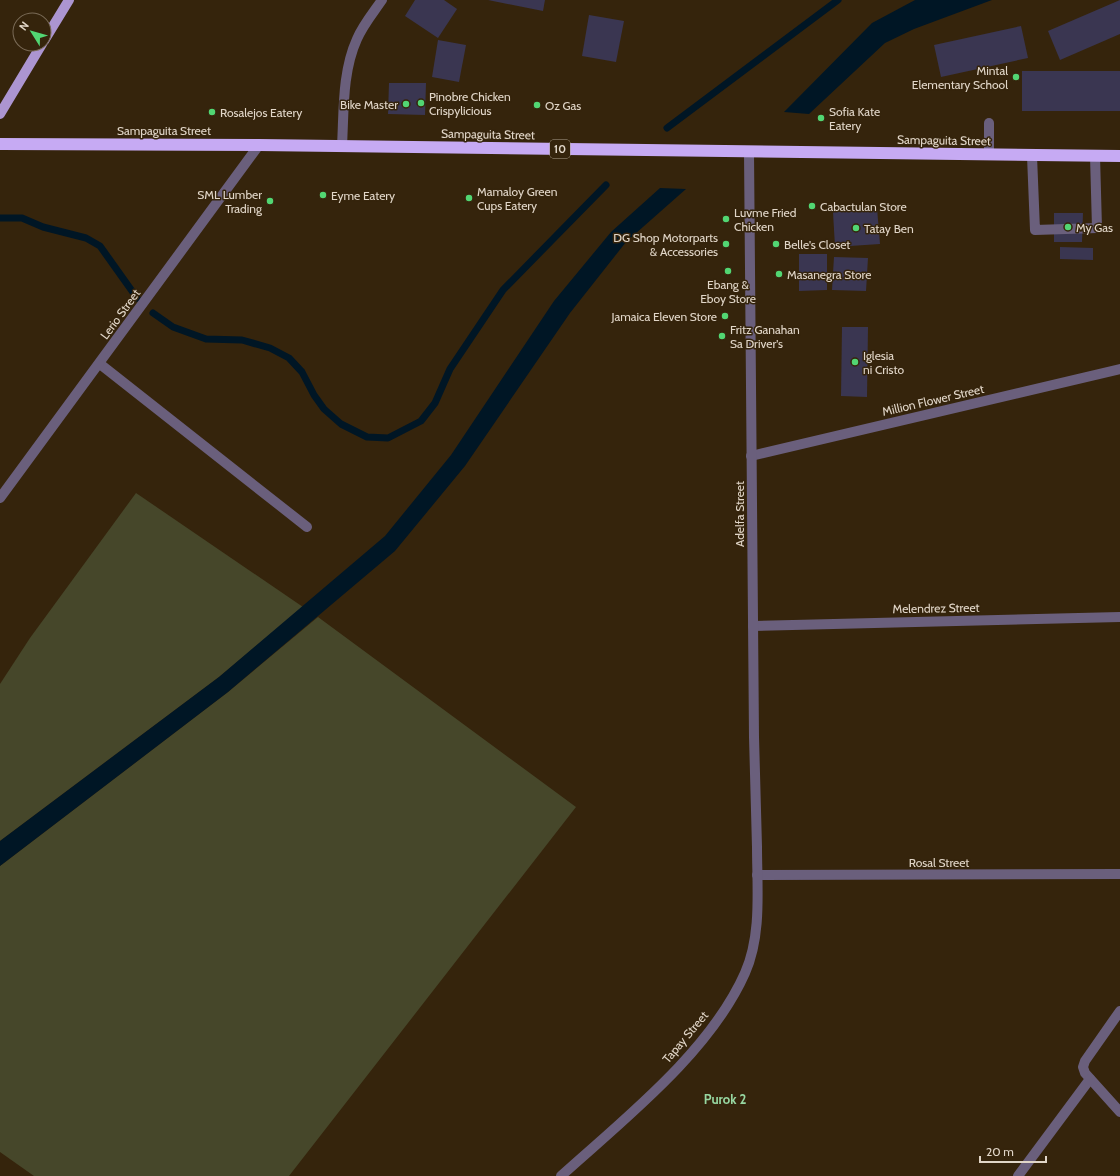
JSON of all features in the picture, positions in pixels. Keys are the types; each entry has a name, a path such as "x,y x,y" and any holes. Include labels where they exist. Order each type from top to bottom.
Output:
{"highway":[{"name":"Sampaguita Street","path":"0,144 259,145 1120,156"}],"main road":[{"path":"52,28 69,0"},
{"path":"0,114 37,52"}],"street":[{"path":"342,146 347,72 350,57 362,29 382,0"},
{"path":"989,123 989,155"},
{"name":"Lerio Street","path":"0,498 100,364 259,145"},
{"name":"Adelfa Street","path":"749,152 751,456 757,875"},
{"path":"1032,156 1035,230 1097,228 1095,156"},
{"path":"100,364 307,527"},
{"name":"Million Flower Street","path":"751,456 1120,369"},
{"name":"Melendrez Street","path":"753,626 1120,616"},
{"name":"Rosal Street","path":"757,875 1120,874"},
{"name":"Tapay Street","path":"561,1176 645,1100 673,1072 704,1036 728,1004 745,972 753,948 757,875"},
{"path":"1120,1011 1085,1060 1083,1067 1085,1073 1120,1112"},
{"path":"1018,1176 1090,1079"}],"green space":[{"path":"136,493 303,607 219,677 0,841 0,684 30,638"},
{"path":"318,617 576,807 289,1176 34,1176 0,1152 0,866 228,692"}],"water":[{"path":"915,0 992,0 914,29 885,43 809,114 784,112 872,23"},
{"path":"660,188 686,189 626,242 570,313 465,466 395,551 228,692 0,866 0,841 219,677 385,536 451,455 554,301 611,232"}],"building":[{"path":"415,0 444,0 457,9 438,38 405,16"},
{"path":"488,0 545,0 543,11"},
{"path":"1120,0 1120,34 1060,60 1048,31"},
{"path":"589,15 624,21 616,62 582,56"},
{"path":"1021,26 1028,58 941,77 934,45"},
{"path":"438,40 466,45 459,82 432,77"},
{"path":"1022,71 1120,71 1120,111 1022,111"},
{"path":"389,83 426,83 425,115 388,114"},
{"name":"Tatay Ben","path":"877,208 880,244 835,247 833,212"},
{"name":"My Gas","path":"1054,213 1083,213 1082,242 1054,242"},
{"path":"1060,247 1093,248 1093,260 1060,259"},
{"path":"799,254 827,254 827,290 799,291"},
{"path":"834,257 868,258 866,291 832,290"},
{"name":"Iglesia ni Cristo","path":"842,327 868,327 867,397 841,396"}],"waterway":[{"path":"667,128 838,0"},
{"path":"153,313 173,327 206,339 242,340 270,348 289,358 302,372 314,395 324,409 341,424 367,437 388,438 421,421 435,403 450,369 503,290 606,185"},
{"path":"0,218 22,218 43,227 86,238 100,246 137,298"}],"place":[{"name":"Mintal Elementary School","path":"1016,77"},
{"name":"Pinobre Chicken Crispylicious","path":"421,103"},
{"name":"Bike Master","path":"406,104"},
{"name":"Oz Gas","path":"537,105"},
{"name":"Rosalejos Eatery","path":"212,112"},
{"name":"Sofia Kate Eatery","path":"821,118"},
{"name":"Eyme Eatery","path":"323,195"},
{"name":"Mamaloy Green Cups Eatery","path":"469,198"},
{"name":"SML Lumber Trading","path":"270,201"},
{"name":"Cabactulan Store","path":"812,206"},
{"name":"Luvme Fried Chicken","path":"726,219"},
{"name":"My Gas","path":"1068,227"},
{"name":"Tatay Ben","path":"856,228"},
{"name":"DG Shop Motorparts & Accessories","path":"726,244"},
{"name":"Belle's Closet","path":"776,244"},
{"name":"Ebang & Eboy Store","path":"728,271"},
{"name":"Masanegra Store","path":"779,274"},
{"name":"Jamaica Eleven Store","path":"725,316"},
{"name":"Fritz Ganahan Sa Driver's","path":"722,336"},
{"name":"Iglesia ni Cristo","path":"855,362"}],"district":[{"name":"Purok 2","path":"725,1099"}]}
